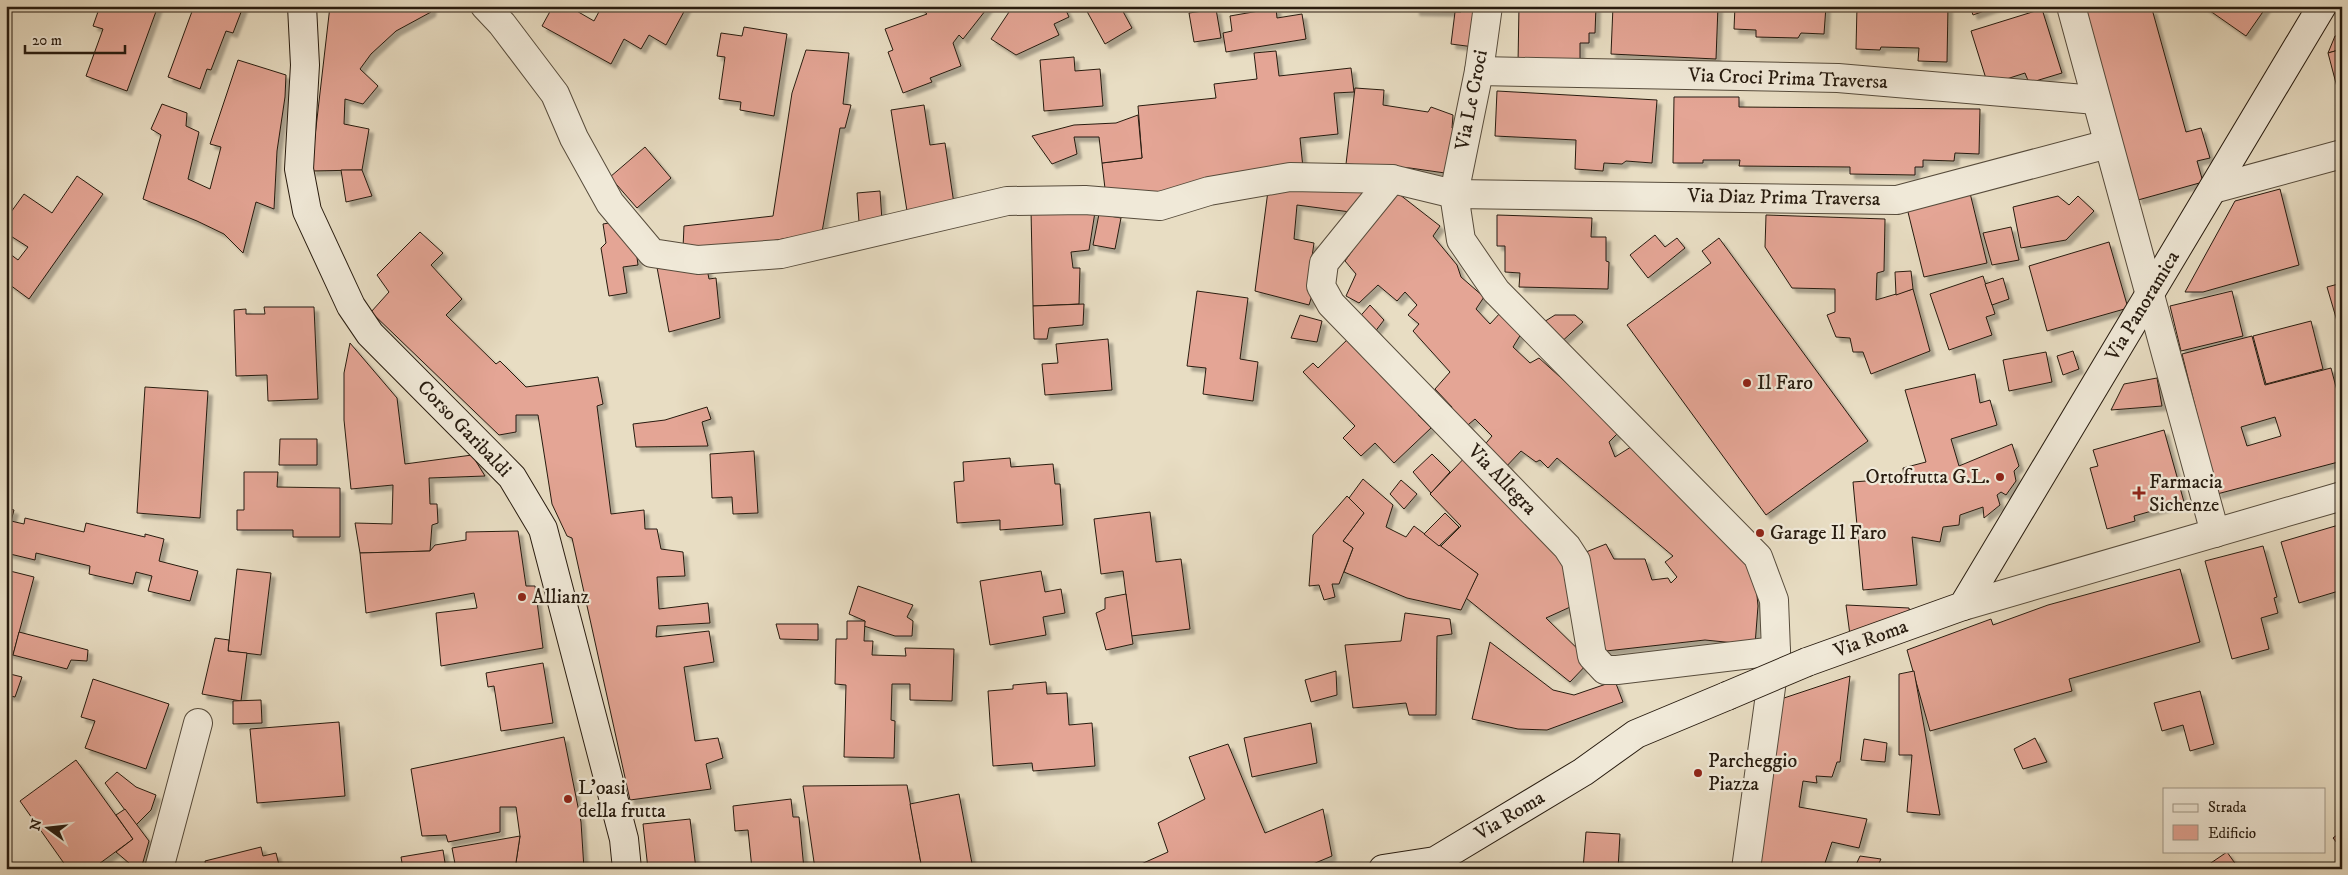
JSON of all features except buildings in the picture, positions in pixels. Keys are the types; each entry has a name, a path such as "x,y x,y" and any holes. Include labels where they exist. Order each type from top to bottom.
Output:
{"street":[{"name":"Corso Garibaldi","path":"302,6 305,65 299,169 307,211 351,306 370,334 512,478 543,529 624,840 627,869"},
{"name":"Via Diaz Prima Traversa","path":"485,6 502,24 554,94 574,138 610,203 652,253 698,260 781,254 1007,201 1085,200 1160,206 1209,191 1290,177 1392,178 1454,194 1896,200 2108,144"},
{"name":"Via Le Croci","path":"1454,194 1479,71 1488,6"},
{"path":"2071,6 2215,532"},
{"name":"Via Panoramica","path":"1964,606 2322,6"},
{"name":"Via Croci Prima Traversa","path":"1479,71 1838,78 2096,100"},
{"path":"2213,189 2342,154"},
{"name":"Via Allegra","path":"1392,178 1324,263 1321,286 1331,304 1567,547 1576,561 1592,656 1605,670 1617,670 1776,651"},
{"path":"1454,194 1461,240 1496,291 1758,557 1774,600 1776,651 1746,869"},
{"name":"Via Roma","path":"1439,865 1583,772 1636,734 1807,662 1964,606 2342,496"},
{"path":"159,869 198,723"},
{"path":"1383,869 1439,865"}],"place":[{"name":"Il Faro","path":"1747,383"},
{"name":"Ortofrutta G.L.","path":"2000,477"},
{"name":"Farmacia Sichenze","path":"2139,493"},
{"name":"Garage Il Faro","path":"1760,533"},
{"name":"Allianz","path":"522,597"},
{"name":"Parcheggio Piazza","path":"1698,773"},
{"name":"L'oasi della frutta","path":"568,799"}]}
